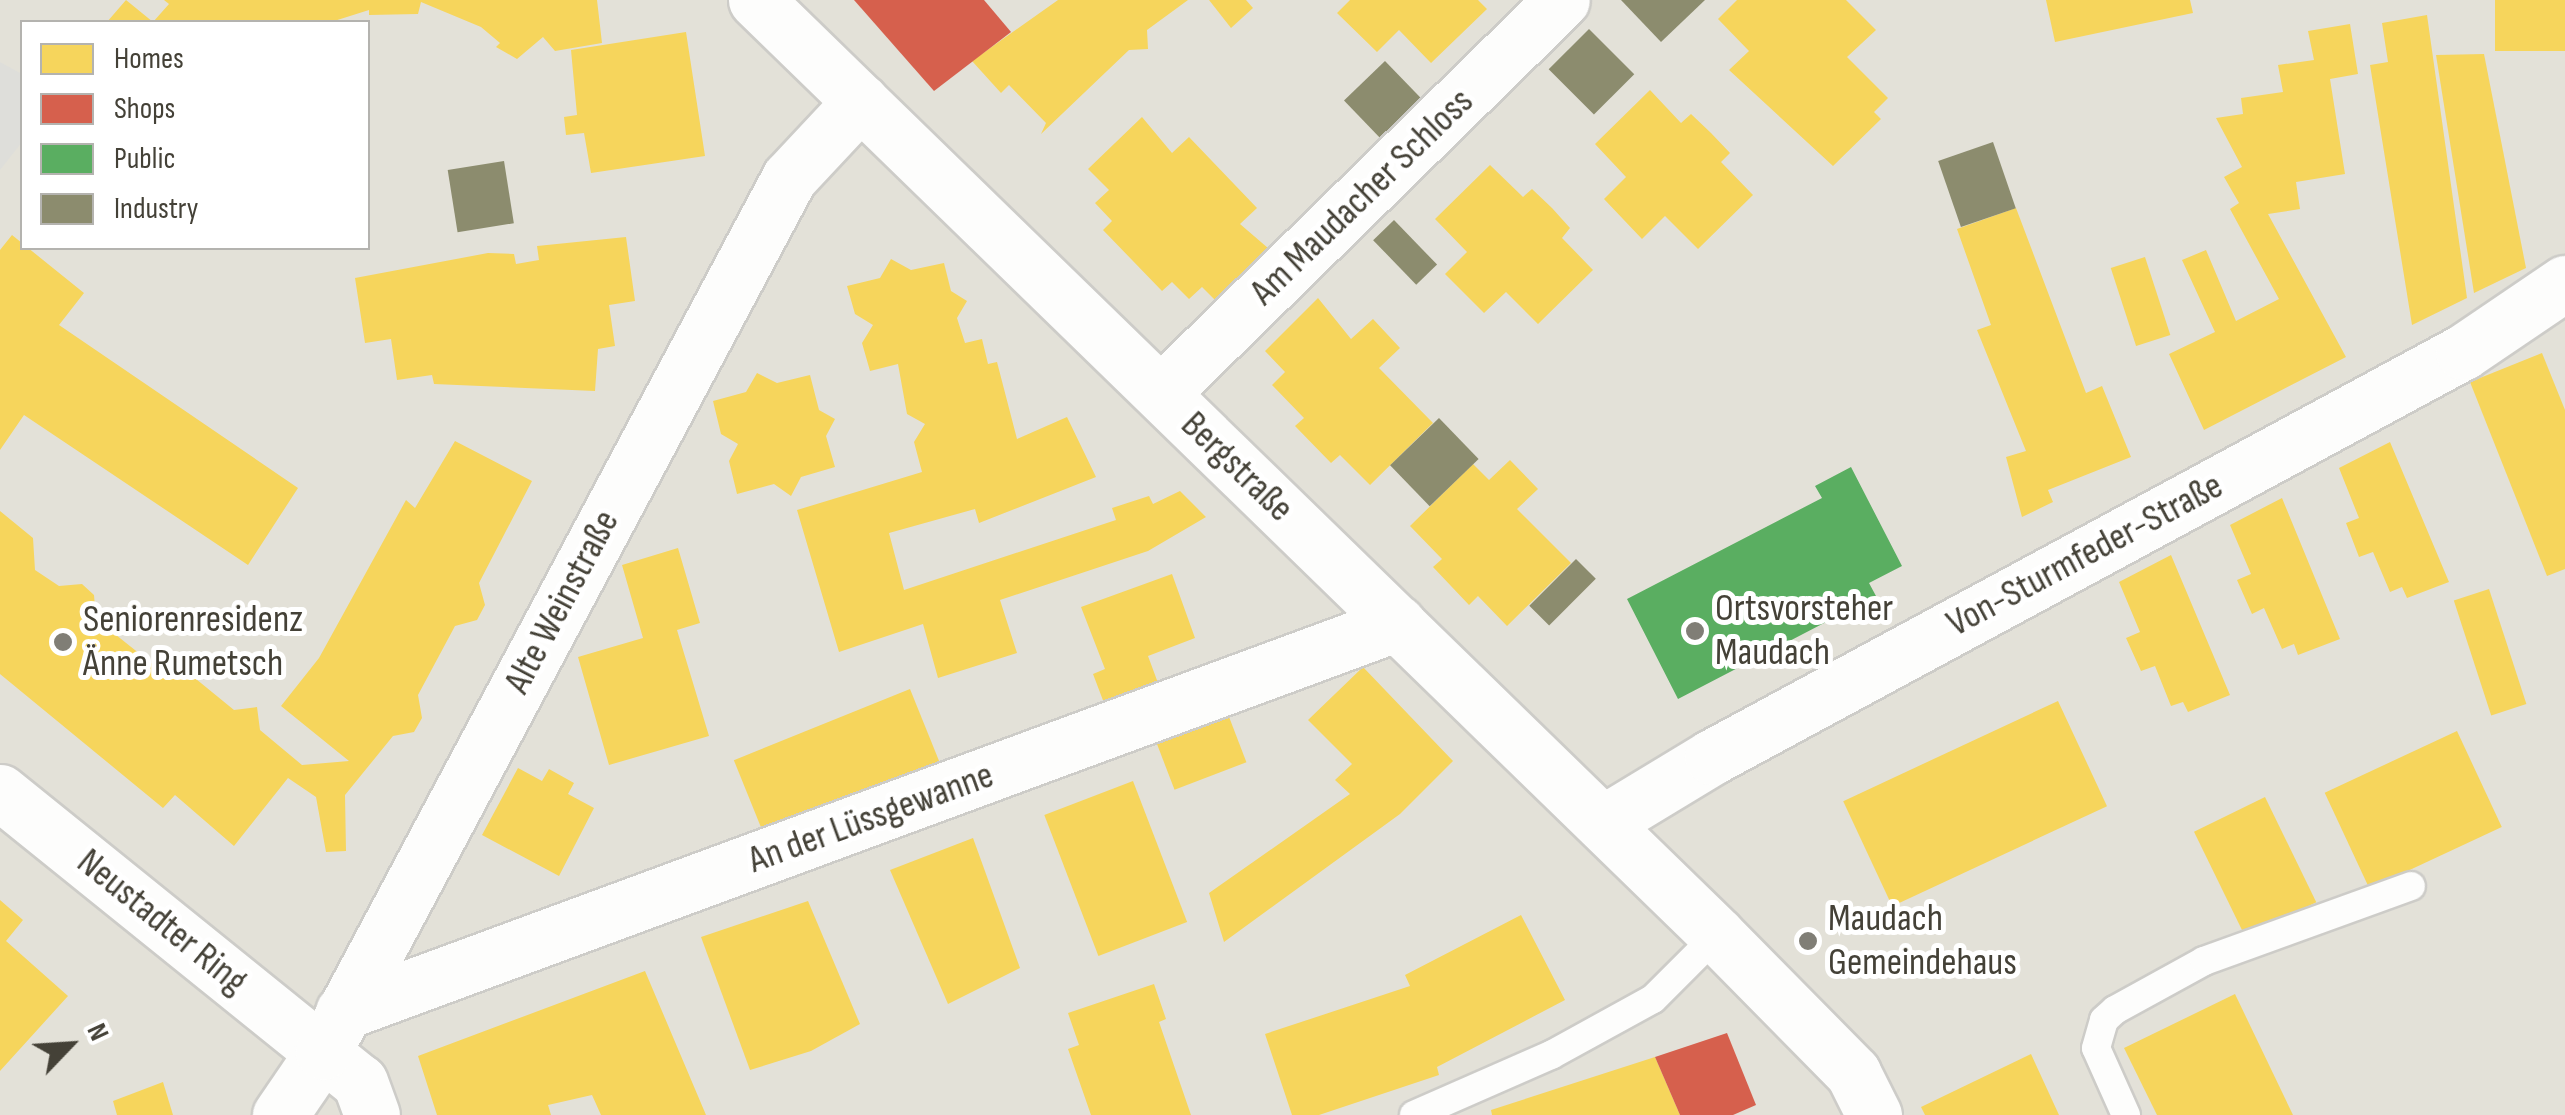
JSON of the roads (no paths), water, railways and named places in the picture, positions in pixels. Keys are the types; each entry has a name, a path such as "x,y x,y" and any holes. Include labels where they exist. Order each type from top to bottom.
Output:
{"street":[{"name":"Bergstraße","path":"756,0 1717,935 1853,1072 1874,1115"},
{"name":"Am Maudacher Schloss","path":"1161,393 1562,0"},
{"name":"Alte Weinstraße","path":"280,1115 333,1032 789,178 861,101"},
{"name":"Von-Sturmfeder-Straße","path":"1603,823 1712,757 2462,352 2565,283"},
{"name":"An der Lüssgewanne","path":"333,1032 1398,624"},
{"name":"Neustadter Ring","path":"0,792 333,1032 360,1082 372,1115"}],"lane":[{"path":"2126,1115 2096,1048 2104,1020 2115,1010 2204,960 2412,886"},
{"path":"1414,1115 1551,1055 1653,999 1717,935"}],"place":[{"name":"Ortsvorsteher Maudach","path":"1695,631"},
{"name":"Seniorenresidenz Änne Rumetsch","path":"63,642"},
{"name":"Maudach Gemeindehaus","path":"1808,941"}]}
